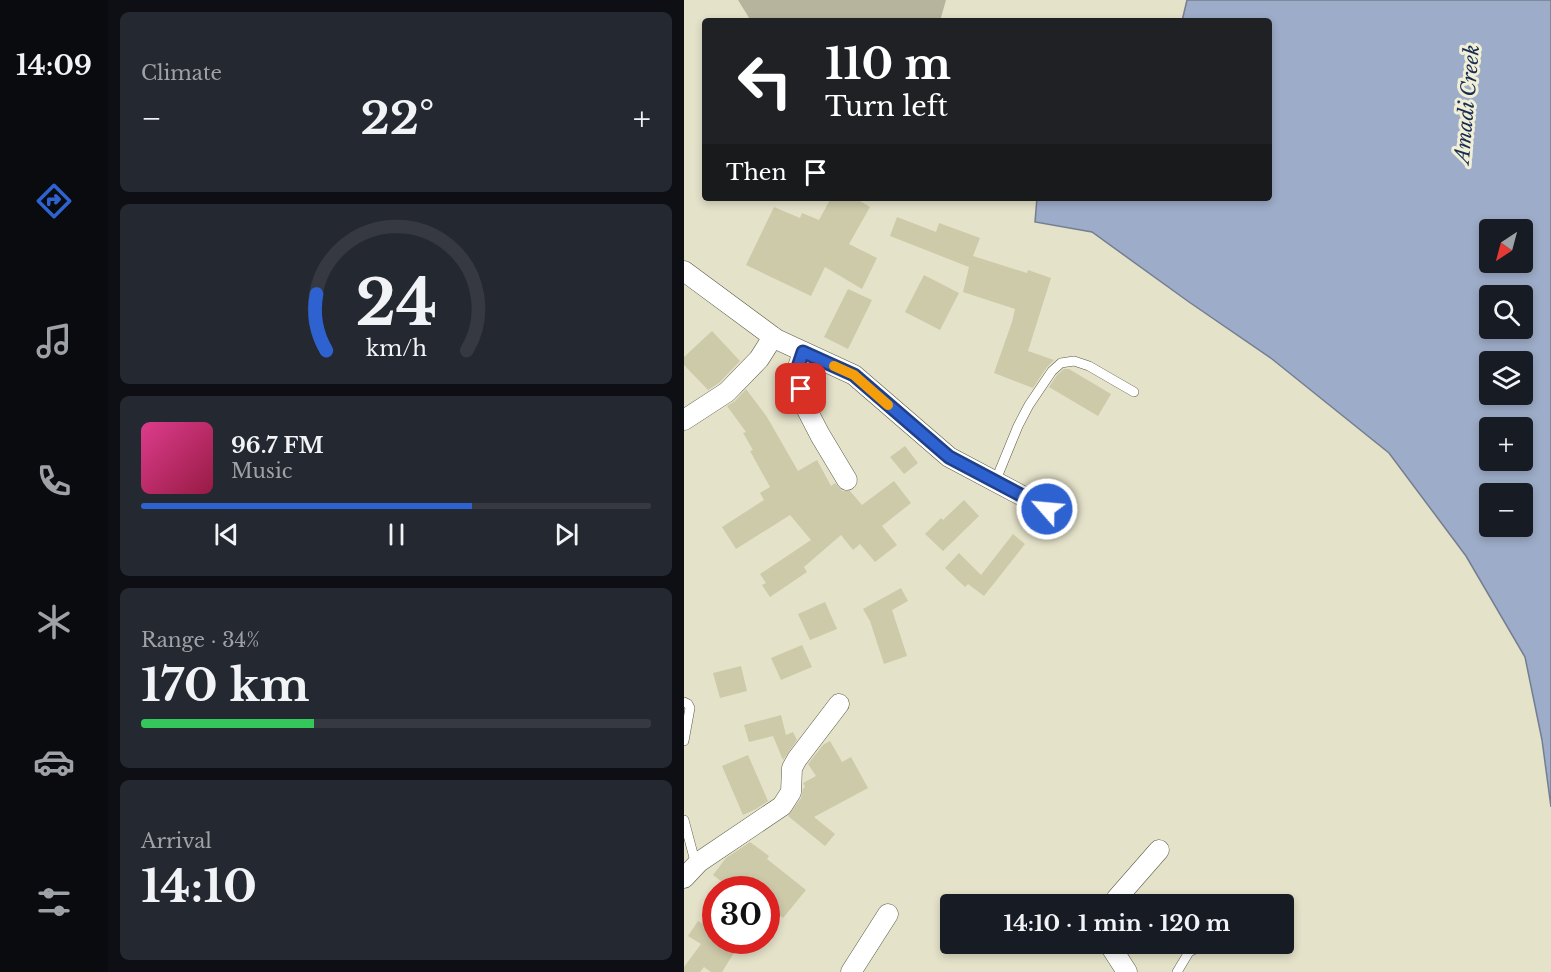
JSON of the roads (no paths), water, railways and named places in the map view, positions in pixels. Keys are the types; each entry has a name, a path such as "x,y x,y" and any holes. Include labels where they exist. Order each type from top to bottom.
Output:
{"street":[{"path":"684,271 773,337 854,375 949,457 1047,509"},
{"path":"684,420 727,393 759,359 773,337"},
{"path":"803,352 796,373 805,406 847,480"},
{"path":"690,872 699,862 782,806 791,792 792,768 797,759 839,704"},
{"path":"1120,894 1159,850"},
{"path":"851,972 888,914"},
{"path":"1115,954 1127,972"}],"lane":[{"path":"994,482 1029,405 1052,371 1061,363 1074,361 1089,366 1134,392"},
{"path":"684,702 690,708 684,741"},
{"path":"684,820 690,872"},
{"path":"1177,972 1187,954"}],"water":[{"name":"Amadi Creek","path":"1187,0 1551,0 1551,807 1542,740 1525,657 1466,556 1389,453 1272,359 1092,232 1035,222 1037,201 1272,201 1272,18 1183,18"}]}
